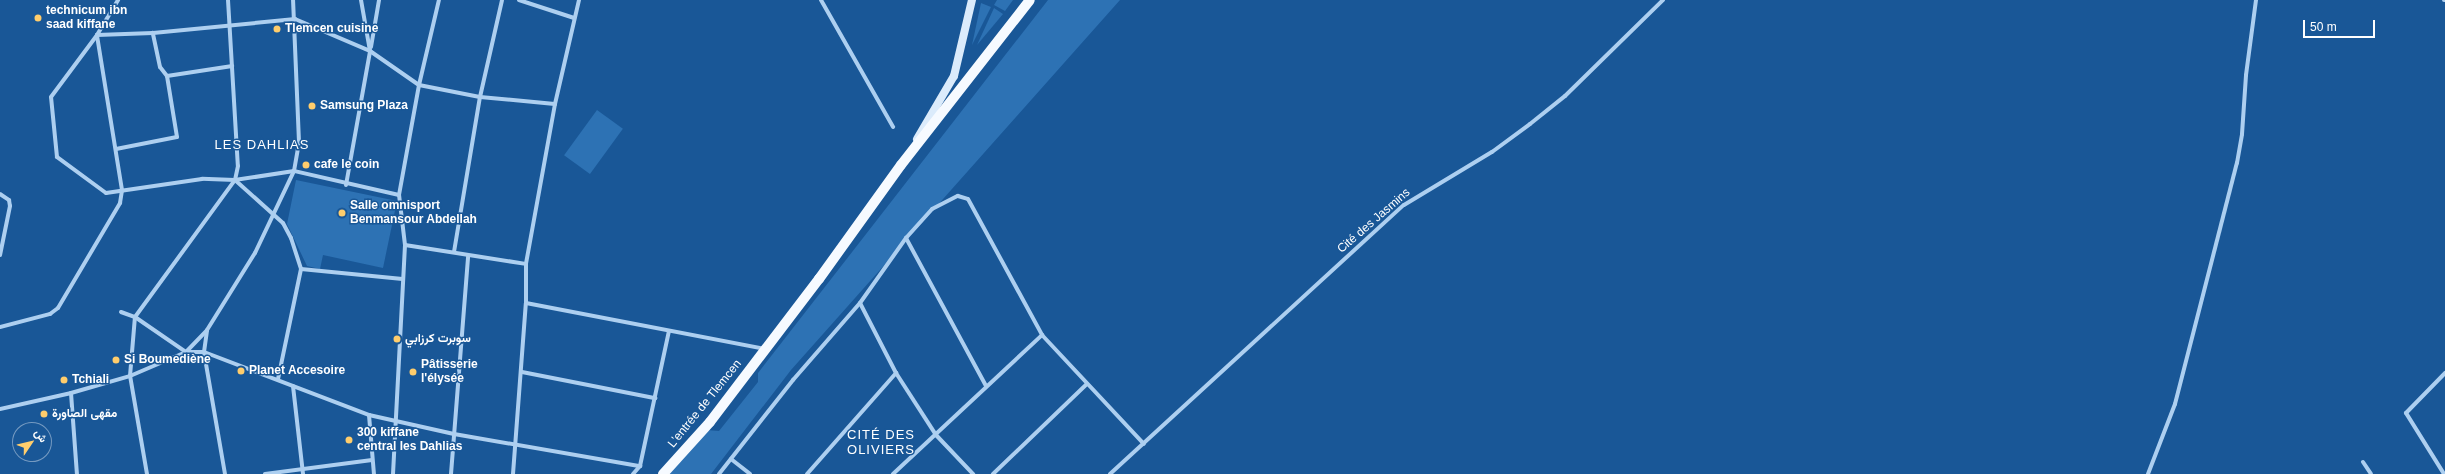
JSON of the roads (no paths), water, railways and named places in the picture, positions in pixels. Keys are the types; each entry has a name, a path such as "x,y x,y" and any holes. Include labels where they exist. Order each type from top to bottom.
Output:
{"main road":[{"path":"901,165 954,76 972,0"},
{"name":"L'entrée de Tlemcen","path":"662,474 710,422 766,349 901,165 1030,0"}],"street":[{"path":"118,0 97,35 51,97 57,157 106,193 202,180 235,180 294,171 346,185 399,195"},
{"path":"147,474 130,376 135,317 235,180 238,166 228,0"},
{"path":"0,409 71,393 130,376 186,352 207,330 255,253 294,171 299,142 293,0"},
{"path":"361,0 370,51"},
{"path":"346,185 379,0"},
{"path":"393,474 405,245 399,195 419,85 439,0"},
{"path":"454,252 480,96 502,0"},
{"path":"519,0 574,18"},
{"path":"513,474 522,372 526,303 526,264 555,104 579,0"},
{"path":"820,0 893,127"},
{"name":"Cité des Jasmins","path":"1110,474 1404,205 1492,152 1530,124 1565,96 1662,0"},
{"path":"2148,474 2174,404 2237,162 2242,134 2246,75 2256,0"},
{"path":"97,35 153,33 230,24 295,19 370,51 419,85 480,96 555,104"},
{"path":"116,149 178,137 167,76 160,67 153,33"},
{"path":"0,328 50,314 58,308 120,203 122,190 97,35"},
{"path":"167,76 232,66"},
{"path":"235,180 283,223 291,238 301,269 278,379"},
{"path":"0,194 9,200 10,206 0,255"},
{"path":"719,474 793,380 860,303 906,238 932,209 958,196 968,199 1042,335 1144,444"},
{"path":"906,238 986,386"},
{"path":"405,245 526,264"},
{"path":"452,474 468,256"},
{"path":"301,269 404,279"},
{"path":"526,303 766,349"},
{"path":"860,303 896,372 936,435 973,474"},
{"path":"120,312 135,317 186,352 204,352 369,415 454,434 640,466"},
{"path":"207,330 204,352 226,474"},
{"path":"633,474 640,466 669,331"},
{"path":"894,474 1042,335"},
{"path":"522,372 655,398"},
{"path":"807,474 896,372"},
{"path":"2444,474 2406,413 2445,373"},
{"path":"993,474 1087,384"},
{"path":"293,386 303,472"},
{"path":"71,393 77,474"},
{"path":"369,415 374,474"},
{"path":"732,459 750,474"},
{"path":"265,474 303,472 372,460"},
{"path":"2363,462 2371,474"},
{"path":"2440,468 2445,465"}],"place":[{"name":"technicum ibn saad kiffane","path":"38,18"},
{"name":"Tlemcen cuisine","path":"277,29"},
{"name":"Samsung Plaza","path":"312,106"},
{"name":"cafe le coin","path":"306,165"},
{"name":"Salle omnisport Benmansour Abdellah","path":"342,213"},
{"name":"سوبرت كرزابي","path":"397,339"},
{"name":"Si Boumediène","path":"116,360"},
{"name":"Planet Accesoire","path":"241,371"},
{"name":"Pâtisserie l'élysée","path":"413,372"},
{"name":"Tchiali","path":"64,380"},
{"name":"مقهى الصاورة","path":"44,414"},
{"name":"300 kiffane central les Dahlias","path":"349,440"}],"district":[{"name":"LES DAHLIAS","path":"262,145"},
{"name":"CITÉ DES OLIVIERS","path":"881,444"}]}
